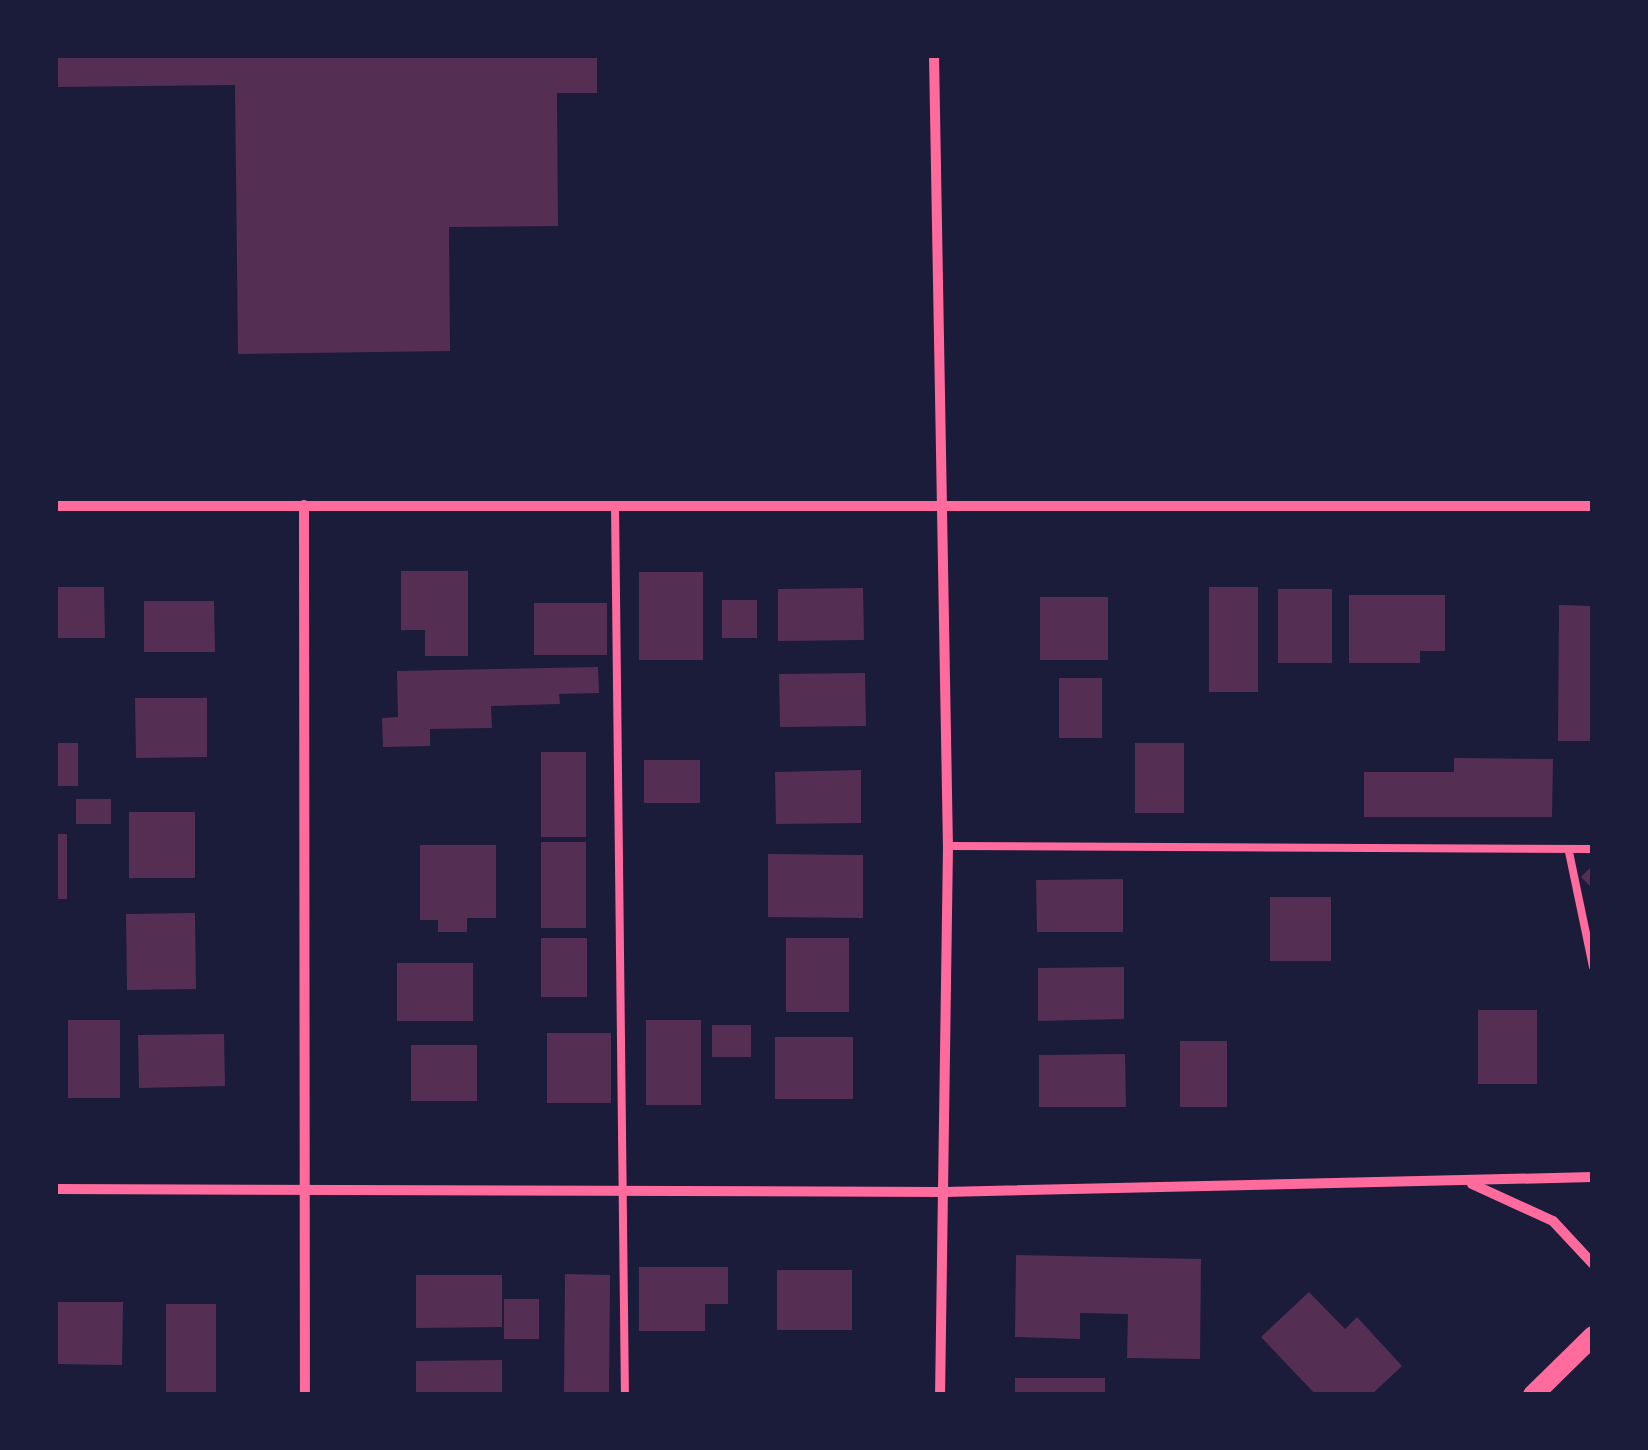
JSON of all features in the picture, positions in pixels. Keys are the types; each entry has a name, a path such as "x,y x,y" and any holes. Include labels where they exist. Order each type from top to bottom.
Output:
{"main road":[{"path":"1533,1395 1593,1336"}],"street":[{"path":"934,55 938,506 948,846 940,1395"},
{"path":"304,505 305,1395"},
{"path":"55,506 1593,506"},
{"path":"55,1189 944,1192 1593,1178"},
{"path":"1468,1182 1553,1221 1593,1264"}],"lane":[{"path":"615,504 628,1192 625,1395"},
{"path":"948,846 1569,852 1593,849"},
{"path":"1569,852 1593,967"}],"building":[{"path":"55,55 597,55 597,93 557,93 558,226 449,227 450,351 238,354 235,85 55,87"},
{"path":"401,571 468,571 468,656 425,656 425,630 401,630"},
{"path":"639,572 703,572 703,660 639,660"},
{"path":"55,587 104,587 105,638 55,638"},
{"path":"1209,587 1258,587 1258,692 1209,692"},
{"path":"863,588 864,640 778,641 778,589"},
{"path":"1278,589 1332,589 1332,663 1278,663"},
{"path":"1349,595 1445,595 1445,651 1420,651 1420,663 1349,663"},
{"path":"1040,597 1108,597 1108,660 1040,660"},
{"path":"722,600 757,600 757,638 722,638"},
{"path":"144,601 214,601 215,652 144,652"},
{"path":"534,603 607,603 607,655 534,655"},
{"path":"1559,605 1593,606 1593,741 1558,741"},
{"path":"598,667 599,693 559,694 560,704 491,706 492,728 430,729 430,746 383,747 382,718 398,717 397,671"},
{"path":"865,673 866,726 780,727 779,674"},
{"path":"1059,678 1102,678 1102,738 1059,738"},
{"path":"135,698 207,698 207,757 136,758"},
{"path":"55,743 78,743 78,786 55,786"},
{"path":"1135,743 1184,743 1184,813 1135,813"},
{"path":"541,752 586,752 586,837 541,837"},
{"path":"1454,758 1553,759 1552,817 1364,817 1364,772 1454,772"},
{"path":"644,760 700,760 700,803 644,803"},
{"path":"861,770 861,823 776,824 775,772"},
{"path":"76,799 111,799 111,824 76,824"},
{"path":"129,812 195,812 195,878 129,878"},
{"path":"55,834 67,834 67,899 55,899"},
{"path":"541,842 586,842 586,928 541,928"},
{"path":"420,845 496,845 496,918 467,918 467,932 438,932 438,920 420,920"},
{"path":"768,854 863,855 863,918 768,917"},
{"path":"1593,865 1593,889 1581,877"},
{"path":"1123,879 1123,932 1037,932 1036,880"},
{"path":"1270,897 1331,897 1331,961 1270,961"},
{"path":"195,913 196,989 127,990 126,914"},
{"path":"541,938 587,938 587,997 541,997"},
{"path":"786,938 849,938 849,1012 786,1012"},
{"path":"397,963 473,963 473,1021 397,1021"},
{"path":"1124,967 1124,1019 1038,1021 1038,968"},
{"path":"1478,1010 1537,1010 1537,1084 1478,1084"},
{"path":"68,1020 120,1020 120,1098 68,1098"},
{"path":"646,1020 701,1020 701,1105 646,1105"},
{"path":"712,1025 751,1025 751,1057 712,1057"},
{"path":"547,1033 611,1033 611,1103 547,1103"},
{"path":"224,1034 225,1086 139,1088 138,1035"},
{"path":"775,1037 853,1037 853,1099 775,1099"},
{"path":"1180,1041 1227,1041 1227,1107 1180,1107"},
{"path":"411,1045 477,1045 477,1101 411,1101"},
{"path":"1125,1054 1126,1107 1039,1107 1039,1055"},
{"path":"1016,1255 1201,1259 1200,1359 1127,1358 1128,1314 1080,1313 1080,1339 1015,1337"},
{"path":"639,1267 728,1267 728,1304 705,1304 705,1331 639,1331"},
{"path":"777,1270 852,1270 852,1330 777,1330"},
{"path":"565,1274 610,1275 609,1395 564,1395"},
{"path":"416,1275 502,1275 502,1327 416,1328"},
{"path":"1309,1292 1345,1329 1357,1317 1402,1366 1371,1395 1316,1395 1261,1337"},
{"path":"504,1299 539,1299 539,1339 504,1339"},
{"path":"55,1302 123,1302 122,1365 55,1364"},
{"path":"166,1304 216,1304 216,1395 166,1395"},
{"path":"502,1360 502,1395 416,1395 416,1361"},
{"path":"1015,1378 1105,1378 1105,1395 1015,1395"}]}
